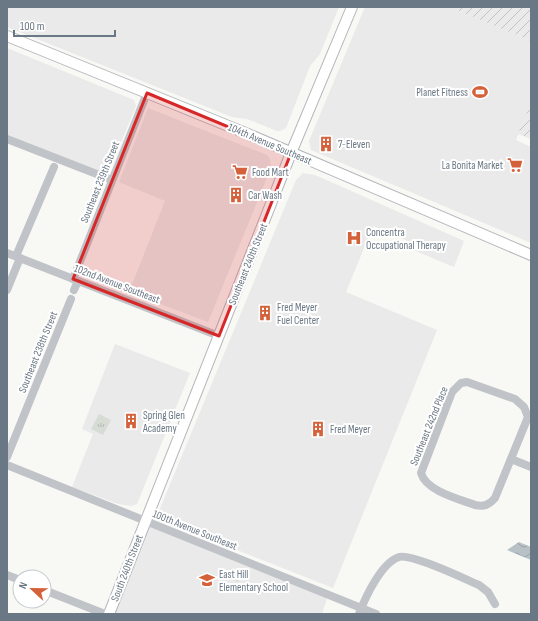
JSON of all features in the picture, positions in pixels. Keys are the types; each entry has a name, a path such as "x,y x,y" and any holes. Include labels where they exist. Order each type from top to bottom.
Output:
{"main road":[{"name":"Southeast 240th Street","path":"145,522 291,153 352,7"},
{"name":"104th Avenue Southeast","path":"7,36 291,153 531,256"},
{"name":"South 240th Street","path":"109,614 145,522"}],"street":[{"name":"Southeast 239th Street","path":"75,280 112,180 147,93"},
{"path":"7,139 112,180"},
{"path":"8,285 54,167"},
{"name":"102nd Avenue Southeast","path":"7,253 219,336"},
{"path":"74,290 75,280"},
{"name":"Southeast 238th Street","path":"7,458 71,299"},
{"name":"Southeast 242nd Place","path":"471,382 515,399 524,406 527,411 528,420 511,459 495,498 487,506 475,505 429,486 423,480 421,473 452,392 461,383 471,382"},
{"path":"511,459 531,467"},
{"name":"100th Avenue Southeast","path":"7,465 360,611 376,614"},
{"path":"360,611 370,590 384,569 391,562 400,557 415,559 479,585 488,592 495,604"},
{"path":"52,593 105,614"}],"highlighted area":[{"path":"147,93 291,153 219,336 73,279"}],"shaded area":[{"path":"7,7 339,7 320,54 310,66 286,128 277,131 247,119 232,117 7,27"},
{"path":"365,7 450,7 531,41 531,103 516,140 531,147 531,243 311,150 309,141"},
{"path":"450,7 531,7 531,41"},
{"path":"7,48 134,100 136,106 105,181 7,142"},
{"path":"531,103 531,139 518,134"},
{"path":"148,108 267,155 270,159 271,168 208,322 129,292 165,201 119,182"},
{"path":"303,173 315,175 464,241 454,267 406,247 408,241 373,226 346,292 437,330 333,588 161,520 159,511 296,180"},
{"path":"115,344 190,373 137,504 131,506 118,504 72,487 93,434 82,429"},
{"name":"East Hill Elementary School","path":"145,522 328,595 322,614 109,614"}],"green space":[{"path":"99,414 111,420 103,435 91,429"},
{"path":"231,568 242,572 238,582 227,577"}],"water":[{"path":"519,542 531,547 531,560 507,550"}],"place":[{"name":"Planet Fitness","path":"480,92"},
{"name":"7-Eleven","path":"326,144"},
{"name":"La Bonita Market","path":"515,165"},
{"name":"Food Mart","path":"240,172"},
{"name":"Car Wash","path":"236,195"},
{"name":"Concentra Occupational Therapy","path":"354,238"},
{"name":"Fred Meyer Fuel Center","path":"265,313"},
{"name":"Spring Glen Academy","path":"131,421"},
{"name":"Fred Meyer","path":"318,429"},
{"name":"East Hill Elementary School","path":"207,580"}]}
